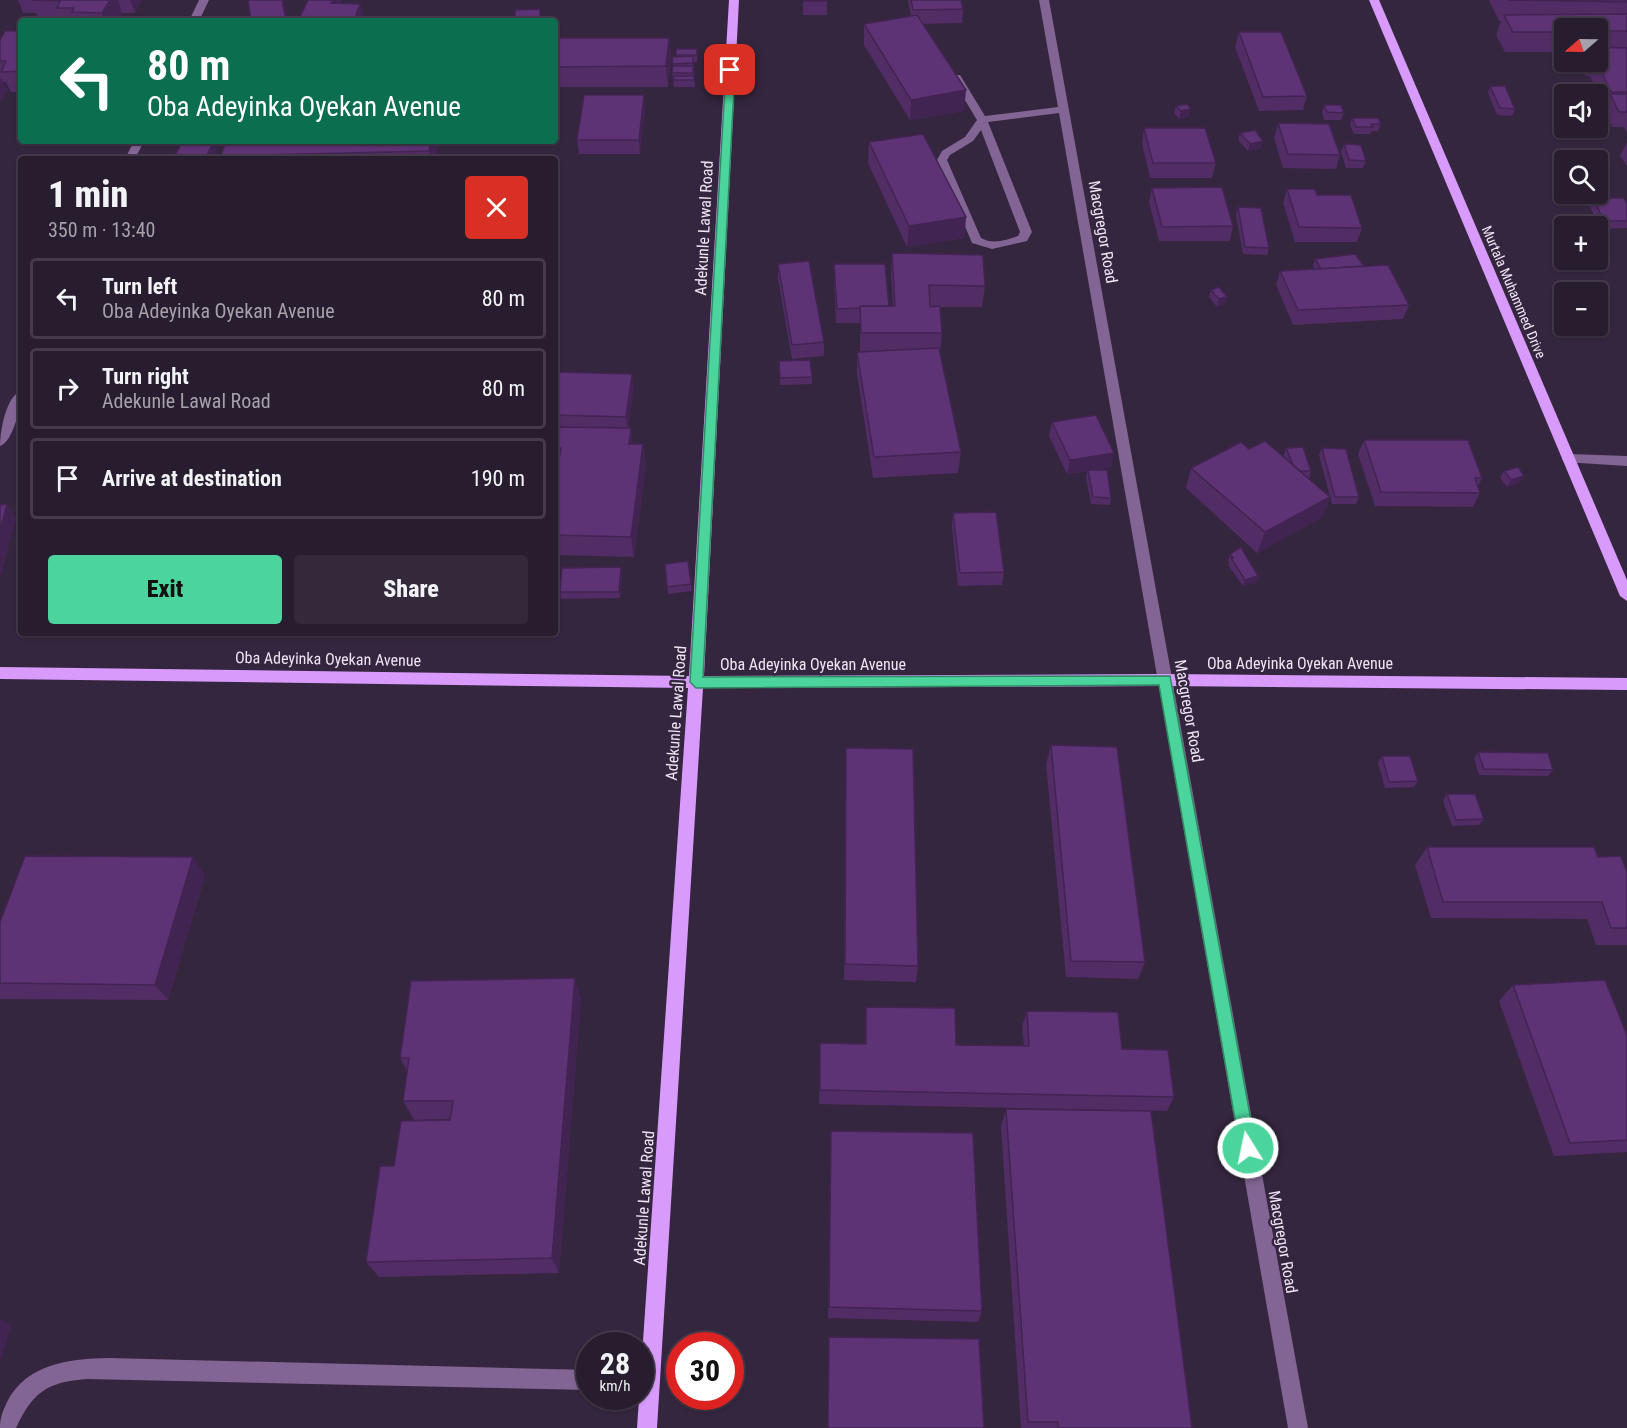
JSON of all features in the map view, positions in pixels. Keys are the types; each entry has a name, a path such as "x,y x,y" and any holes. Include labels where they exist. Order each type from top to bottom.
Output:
{"main road":[{"name":"Adekunle Lawal Road","path":"649,1332 696,682 734,0"},
{"name":"Murtala Muhammed Drive","path":"1374,0 1627,596"},
{"name":"Oba Adeyinka Oyekan Avenue","path":"0,673 696,682 1165,680 1627,684"},
{"name":"Adekunle Lawal Road","path":"646,1410 647,1428"}],"street":[{"path":"195,18 204,0"},
{"name":"Macgregor Road","path":"1044,0 1298,1428"},
{"path":"952,71 982,120 1026,232 1023,238 1016,241 989,246 982,244 976,240 942,160 946,153 969,139 982,120 1063,109"},
{"path":"0,441 18,402"},
{"path":"1569,459 1627,461"},
{"path":"5,1428 25,1392 44,1379 68,1370 109,1368 576,1380"}],"building":[{"path":"31,0 110,0 102,13 72,12 74,8 57,8 60,1"},
{"path":"248,0 282,0 285,18 251,18"},
{"path":"308,0 333,0 331,3 360,4 355,18 300,17"},
{"path":"827,0 827,1 803,1"},
{"path":"911,0 961,0 963,9 913,10"},
{"path":"1507,0 1627,0 1627,2"},
{"path":"540,9 540,18 515,18 515,10"},
{"path":"1627,14 1627,31 1608,31 1608,18 1554,18 1554,32 1513,32 1504,15"},
{"path":"917,15 966,90 911,100 864,24"},
{"path":"5,31 18,31 18,71 1,72 6,61 0,61 0,40"},
{"path":"1239,32 1281,32 1307,96 1263,97"},
{"path":"558,38 669,38 666,66 558,67"},
{"path":"1608,47 1627,48 1627,92 1611,92 1602,72 1608,72"},
{"path":"676,49 697,49 697,55 676,55"},
{"path":"693,56 693,63 673,64 672,57"},
{"path":"673,66 693,66 693,73 672,73"},
{"path":"674,76 694,76 694,80 673,80"},
{"path":"1490,86 1505,86 1515,109 1500,108"},
{"path":"1610,94 1627,94 1627,112 1619,112"},
{"path":"584,95 644,95 639,140 577,140"},
{"path":"1187,104 1191,109 1181,111 1176,106"},
{"path":"1324,105 1341,105 1344,113 1327,112"},
{"path":"1352,118 1378,118 1381,124 1371,124 1373,127 1356,127"},
{"path":"1278,123 1329,124 1340,155 1288,154"},
{"path":"1144,128 1205,128 1216,163 1153,163"},
{"path":"1255,130 1263,141 1250,144 1240,133"},
{"path":"923,134 966,217 909,226 869,142"},
{"path":"181,144 212,144 206,156 175,156"},
{"path":"225,144 430,144 429,151 221,156"},
{"path":"1344,144 1361,145 1366,161 1349,160"},
{"path":"1222,187 1233,226 1162,227 1152,188"},
{"path":"1287,189 1315,189 1317,195 1351,195 1362,228 1299,227"},
{"path":"1608,198 1624,198 1627,204 1627,221 1608,221 1608,216 1602,216 1596,204 1608,204"},
{"path":"1238,207 1261,208 1269,248 1245,247"},
{"path":"892,253 983,255 985,286 929,285 930,307 940,306 942,333 861,333 860,306 895,306"},
{"path":"1355,254 1364,266 1321,269 1315,259"},
{"path":"809,261 824,342 792,345 778,264"},
{"path":"834,264 885,264 889,306 837,309"},
{"path":"1388,265 1409,305 1298,310 1280,271"},
{"path":"1219,287 1227,297 1219,299 1211,290"},
{"path":"939,348 961,452 874,457 857,352"},
{"path":"810,360 812,377 780,378 779,361"},
{"path":"558,372 632,374 626,417 558,415"},
{"path":"1096,415 1114,453 1070,460 1052,422"},
{"path":"558,427 631,428 629,444 643,444 631,537 558,535 558,464 561,448 558,448"},
{"path":"1364,440 1468,440 1482,478 1475,478 1480,493 1381,492"},
{"path":"1265,441 1330,497 1265,532 1191,468 1241,442 1249,449"},
{"path":"1303,447 1311,471 1300,471 1293,465 1286,448"},
{"path":"1322,448 1346,449 1359,497 1335,497"},
{"path":"1518,467 1524,476 1511,480 1504,471"},
{"path":"1088,470 1107,470 1111,498 1093,497"},
{"path":"7,504 0,531 0,505"},
{"path":"996,512 1004,572 960,573 953,513"},
{"path":"1241,547 1258,576 1245,580 1231,558 1233,558 1230,554"},
{"path":"688,561 691,584 667,587 665,564"},
{"path":"621,567 619,592 560,592 562,568"},
{"path":"1051,745 1117,747 1145,962 1071,961"},
{"path":"846,748 913,749 918,966 845,964"},
{"path":"1478,752 1548,753 1553,770 1484,769"},
{"path":"1382,756 1410,756 1418,781 1389,782"},
{"path":"1447,794 1475,794 1484,819 1456,820"},
{"path":"1427,847 1594,847 1598,857 1621,856 1627,872 1627,928 1611,928 1602,902 1443,902"},
{"path":"25,856 193,857 155,985 0,983 0,922"},
{"path":"575,978 552,1258 366,1262 380,1166 394,1166 401,1121 450,1120 453,1101 403,1101 409,1058 400,1058 411,981"},
{"path":"1605,980 1627,1035 1627,1140 1570,1143 1513,985"},
{"path":"866,1007 955,1008 956,1045 1029,1046 1027,1011 1118,1012 1122,1049 1168,1050 1174,1097 820,1090 820,1043 866,1044"},
{"path":"1006,1109 1151,1111 1192,1428 1058,1428 1058,1422 1028,1422"},
{"path":"831,1131 973,1133 982,1311 829,1307"},
{"path":"829,1337 979,1339 984,1428 828,1428"}],"route":[{"path":"730,70 696,682 1165,680 1248,1148"}]}
